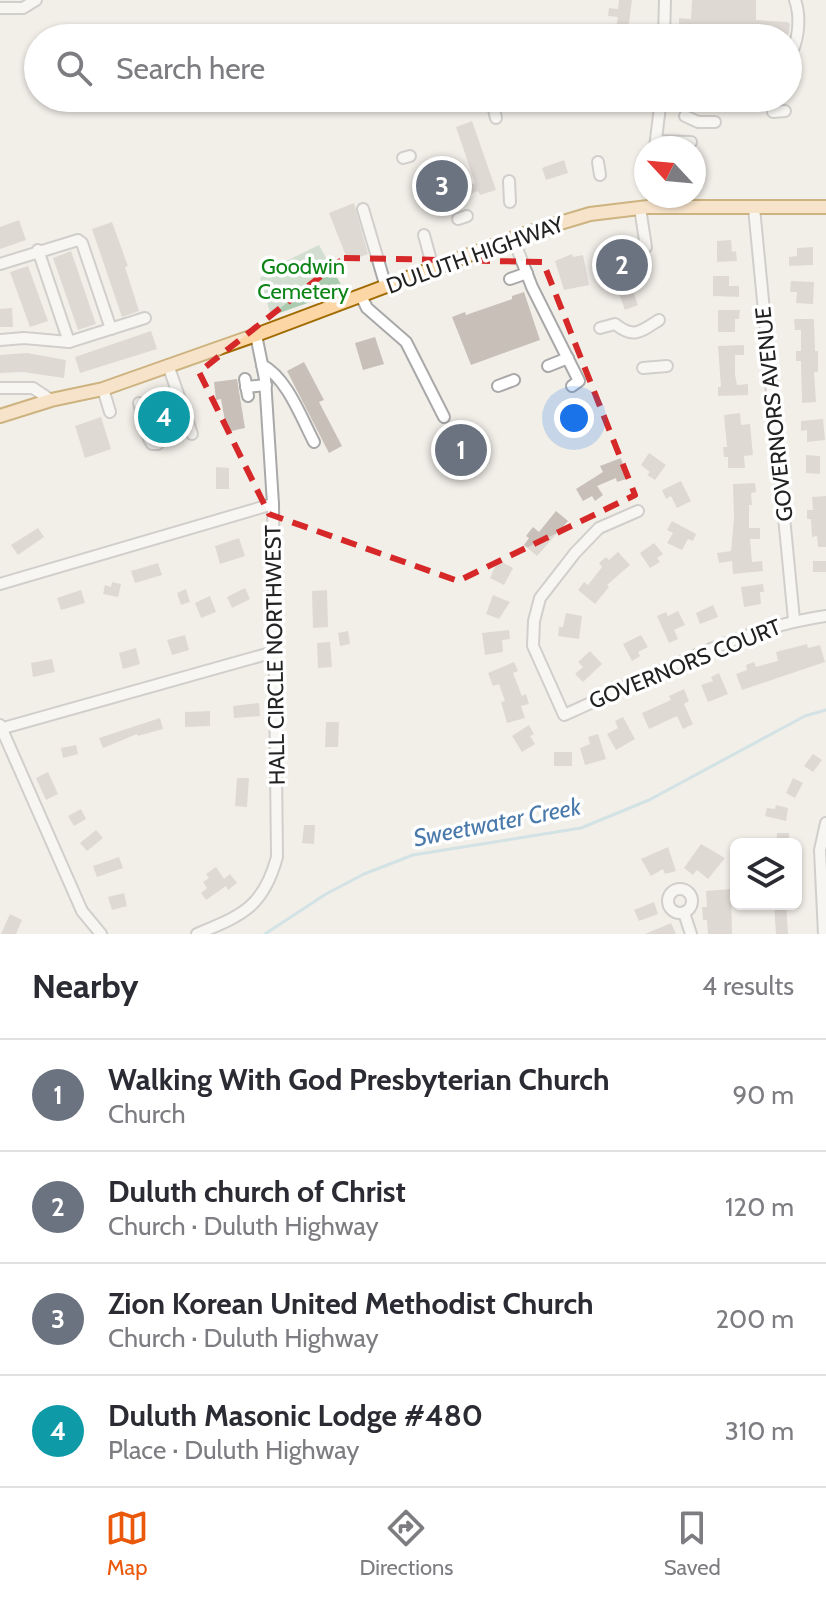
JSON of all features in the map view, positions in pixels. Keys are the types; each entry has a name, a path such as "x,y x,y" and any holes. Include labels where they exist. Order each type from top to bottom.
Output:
{"main road":[{"name":"DULUTH HIGHWAY","path":"0,416 51,400 103,389 513,238 590,214 634,206"},
{"name":"DULUTH HIGHWAY","path":"706,206 826,207"}],"street":[{"path":"0,8 23,8 36,0"},
{"path":"664,24 665,0"},
{"path":"795,0 797,24"},
{"path":"495,112 496,118"},
{"path":"655,136 656,112"},
{"path":"685,116 698,122 715,122"},
{"path":"598,162 600,175"},
{"path":"509,181 510,202"},
{"path":"646,208 646,247"},
{"name":"GOVERNORS AVENUE","path":"754,208 794,620"},
{"path":"363,209 386,287"},
{"path":"426,231 433,268"},
{"path":"513,238 579,381 572,386"},
{"path":"0,264 78,240 82,243 111,329"},
{"path":"38,250 69,342"},
{"path":"510,279 527,273"},
{"path":"361,296 367,308 406,342 444,417"},
{"path":"0,340 24,338 69,342 145,318"},
{"path":"600,328 615,324 625,332 639,333 659,320"},
{"name":"HALL CIRCLE NORTHWEST","path":"197,934 252,907 272,876 277,857 273,504 266,385 256,335"},
{"path":"548,366 568,358"},
{"path":"168,365 192,434"},
{"path":"262,365 272,370 283,386 314,442"},
{"path":"643,368 667,366"},
{"path":"498,386 514,380"},
{"path":"246,387 266,385"},
{"path":"0,388 33,388 51,400"},
{"path":"103,389 110,412"},
{"path":"139,403 149,439 152,444 158,444"},
{"path":"0,584 273,504"},
{"name":"GOVERNORS COURT","path":"638,511 599,528 540,598 534,621 533,646 564,715 749,634 794,620 826,616"},
{"path":"101,934 82,911 0,728 274,652"},
{"path":"824,934 820,850 826,823"},
{"path":"684,913 691,934"}],"highlighted area":[{"path":"344,258 543,262 635,495 458,581 269,514 199,372"}],"green space":[{"name":"Goodwin Cemetery","path":"319,245 344,290 271,316 260,278 276,266"}],"building":[{"path":"619,0 632,0 629,24 617,24 618,17 608,16 609,8 618,9"},
{"path":"692,0 756,0 756,20 790,24 679,24 679,18 691,19"},
{"path":"472,121 496,190 480,195 478,191 463,197 455,203 458,210 445,214 443,207 434,211 420,173 450,161 460,188 475,183 456,127"},
{"path":"564,160 568,173 546,180 542,168"},
{"path":"354,203 368,254 348,261 329,213"},
{"path":"19,220 26,240 0,249 0,227"},
{"path":"112,222 128,266 125,267 139,311 122,317 92,229"},
{"path":"731,240 737,261 717,262 717,241"},
{"path":"813,247 813,265 789,266 789,257 797,256 797,248"},
{"path":"635,249 641,273 635,278 638,286 632,288 638,305 625,310 614,280 608,281 602,257"},
{"path":"71,251 96,324 78,330 53,258"},
{"path":"572,254 573,257 583,255 589,285 564,290 555,261"},
{"path":"28,266 48,321 30,327 10,272"},
{"path":"713,276 729,276 729,286 739,286 739,297 713,296"},
{"path":"791,281 814,282 813,304 796,303 797,292 790,292"},
{"path":"524,292 540,340 471,365 452,317 465,312 466,315"},
{"path":"12,308 13,327 0,327 0,309"},
{"path":"718,310 740,310 739,319 735,319 735,332 718,332"},
{"path":"794,319 814,319 815,351 818,351 818,372 814,372 816,402 802,403 801,361 796,361 796,351 801,351 801,330 795,330"},
{"path":"151,331 157,349 80,373 75,357"},
{"path":"375,337 384,364 363,370 355,343"},
{"path":"744,345 744,355 735,355 735,374 737,385 748,384 748,395 718,396 718,387 721,387 718,346"},
{"path":"27,353 66,360 64,378 23,372 0,373 0,355"},
{"path":"304,362 324,400 319,402 342,446 329,453 287,371"},
{"path":"237,379 245,428 227,432 221,399 216,400 214,382"},
{"path":"155,402 158,410 174,405 180,424 155,432 148,404"},
{"path":"740,413 741,425 750,424 753,455 744,456 745,468 728,468 728,457 724,457 723,447 727,447 724,415"},
{"path":"101,417 111,449 85,458 75,426"},
{"path":"823,419 825,440 807,442 807,430 801,431 801,421"},
{"path":"457,428 474,460 460,467 446,433"},
{"path":"649,453 666,465 655,480 647,475 650,472 641,465"},
{"path":"806,455 820,456 820,474 806,473"},
{"path":"621,458 629,478 617,482 616,478 597,486 603,495 595,501 592,496 583,501 576,489 603,472 600,466"},
{"path":"216,467 229,468 229,489 216,489"},
{"path":"681,481 691,501 677,508 671,496 666,499 662,490"},
{"path":"755,483 756,492 751,493 752,505 749,505 749,528 760,528 760,539 750,539 752,562 762,561 763,571 733,574 732,561 719,563 717,553 731,551 733,484"},
{"path":"826,496 826,547 818,547 817,536 812,537 807,510 813,510 812,497"},
{"path":"556,511 568,521 537,556 524,545 529,538 526,536 533,527 539,532"},
{"path":"672,521 696,534 693,541 688,539 682,550 667,543 673,533 667,530"},
{"path":"38,528 44,537 18,555 11,545"},
{"path":"239,538 245,556 220,564 215,546"},
{"path":"654,543 663,554 657,558 660,562 650,568 640,553"},
{"path":"618,552 630,565 607,585 609,587 595,604 578,590 584,582 588,585 602,567 599,563 606,557 609,560"},
{"path":"498,560 513,568 504,585 490,578"},
{"path":"813,561 826,561 826,572 813,572"},
{"path":"158,563 162,575 135,583 131,571"},
{"path":"112,582 121,584 118,597 103,594 105,585 111,587"},
{"path":"763,584 761,604 744,607 741,587"},
{"path":"245,588 250,599 232,608 227,597"},
{"path":"186,589 190,602 181,605 177,593"},
{"path":"81,590 85,603 61,610 57,598"},
{"path":"327,590 328,627 313,628 312,591"},
{"path":"493,595 510,602 499,619 486,614"},
{"path":"210,596 216,612 201,618 195,603"},
{"path":"713,605 718,617 700,624 696,613"},
{"path":"678,611 685,625 674,630 678,639 669,643 657,616 666,612 668,616"},
{"path":"566,613 582,616 579,639 558,636"},
{"path":"509,630 510,639 502,640 503,652 485,655 482,633"},
{"path":"348,631 350,644 340,646 338,633"},
{"path":"185,635 189,650 172,655 167,640"},
{"path":"641,635 648,647 638,652 640,656 632,661 623,644"},
{"path":"330,642 332,667 318,668 317,643"},
{"path":"807,644 808,648 820,645 825,662 742,690 736,674 747,670 746,665 754,662 756,667 778,661 776,652"},
{"path":"136,648 140,664 123,669 119,653"},
{"path":"590,651 602,664 583,682 575,674 583,667 578,662"},
{"path":"52,659 55,672 33,677 31,663"},
{"path":"514,662 518,671 513,673 522,696 526,694 529,704 521,706 525,718 507,723 501,702 505,701 499,684 493,686 488,673"},
{"path":"719,673 728,694 708,702 701,685 713,681 711,677"},
{"path":"684,689 689,701 684,704 693,724 683,729 677,716 649,729 642,713 671,700 669,696"},
{"path":"259,703 260,716 234,718 233,706"},
{"path":"210,711 210,726 185,727 185,712"},
{"path":"623,717 635,739 616,750 607,734 618,728 615,721"},
{"path":"160,718 163,729 137,734 103,748 99,738"},
{"path":"326,722 339,722 338,747 325,747"},
{"path":"529,725 535,744 522,752 512,736"},
{"path":"598,734 606,759 585,765 580,748 590,744 588,737"},
{"path":"76,745 78,754 63,758 61,748"},
{"path":"554,752 572,752 572,766 554,766"},
{"path":"813,754 822,760 813,772 804,766"},
{"path":"48,772 58,794 46,800 36,778"},
{"path":"237,778 249,778 247,807 235,806"},
{"path":"793,778 803,783 795,798 786,793"},
{"path":"776,805 788,808 786,821 765,816 767,808 775,809"},
{"path":"81,809 86,819 74,826 68,816"},
{"path":"304,825 315,825 314,844 302,843"},
{"path":"96,830 103,838 87,851 80,843"},
{"path":"777,833 789,833 789,838 777,838"},
{"path":"701,844 725,858 708,879 697,870 693,875 684,868"},
{"path":"668,847 676,871 665,874 663,869 651,876 641,859"},
{"path":"119,857 123,868 97,877 93,866"},
{"path":"216,867 224,879 230,874 237,883 228,890 226,886 206,900 201,893 207,888 203,882 209,878 206,874"},
{"path":"730,889 732,934 708,934 702,907 707,907 706,891"},
{"path":"124,893 127,906 112,910 108,897"},
{"path":"654,902 658,914 639,921 634,910"},
{"path":"774,910 786,910 788,934 776,934"},
{"path":"10,914 22,920 16,934 1,934"},
{"path":"671,923 676,934 645,934"}],"waterway":[{"name":"Sweetwater Creek","path":"265,934 326,894 364,874 413,855 581,828 649,800 805,716 826,710"}],"place":[{"name":"Zion Korean United Methodist Church","path":"442,186"},
{"name":"Duluth church of Christ","path":"622,265"},
{"name":"Duluth Masonic Lodge #480","path":"164,417"},
{"name":"Walking With God Presbyterian Church","path":"461,450"}]}
